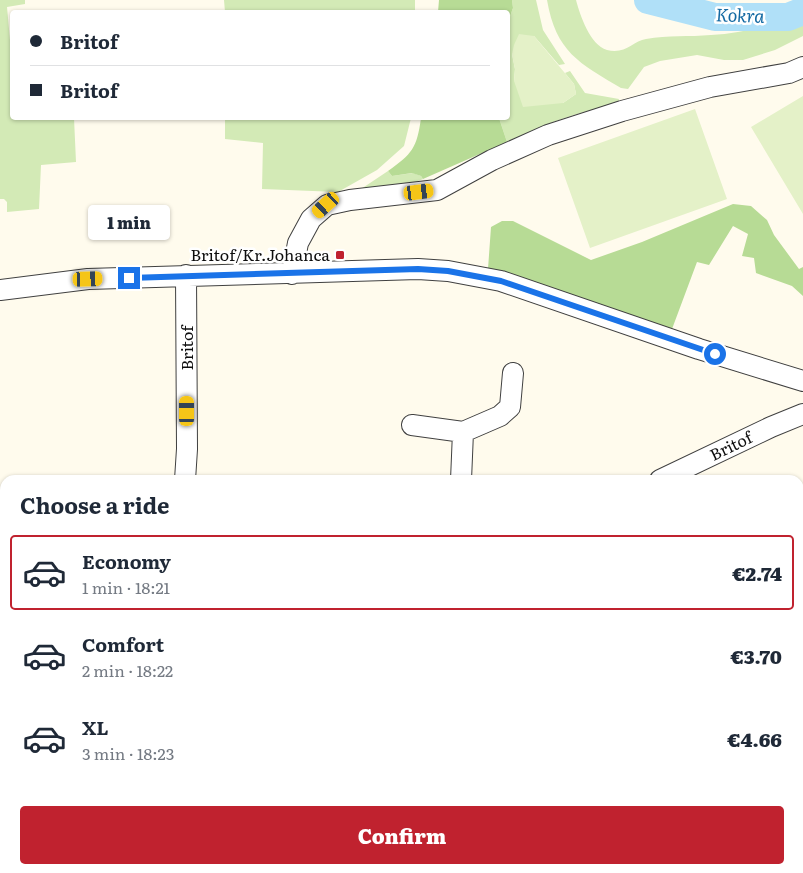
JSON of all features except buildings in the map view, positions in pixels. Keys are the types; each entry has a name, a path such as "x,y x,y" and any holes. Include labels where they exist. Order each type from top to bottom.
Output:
{"street":[{"path":"292,274 298,243 310,219 326,205 350,200 437,190 492,160 548,135 622,111 710,87 789,72 803,67"},
{"path":"0,290 88,279 418,269 471,274 501,281 699,349 803,381"},
{"name":"Britof","path":"185,475 187,449 186,276"},
{"path":"412,425 463,432 500,416 510,406 513,373"},
{"name":"Britof","path":"670,475 771,427 803,414"},
{"path":"461,475 463,432"}],"green space":[{"path":"0,0 25,0 25,4 7,7 10,40 10,120 74,120 76,162 41,165 39,209 7,212 7,202 4,199 0,199"},
{"path":"224,0 415,0 415,10 225,10"},
{"path":"439,0 512,0 513,8 510,16 510,10 438,10"},
{"path":"512,0 536,0 543,30 565,64 559,65 534,36 512,54 515,69 514,81 563,103 576,94 574,84 565,73 570,71 585,93 619,99 617,106 574,115 507,142 500,120 510,120 510,16 513,8"},
{"path":"547,0 576,0 583,21 591,36 601,47 613,51 619,51 646,39 703,36 746,30 769,25 803,13 803,36 775,50 743,60 724,60 697,55 660,61 644,67 628,89 621,88 593,71 572,54 556,32"},
{"path":"519,34 534,36 574,84 576,94 563,103 523,107 514,81 515,69 512,54"},
{"path":"803,96 803,214 751,127"},
{"path":"695,109 727,199 590,248 558,158"},
{"path":"225,120 410,120 404,146 377,170 338,192 262,189 263,143 225,139"},
{"path":"421,120 500,120 507,142 423,179 421,176 412,173 392,176 388,171 408,155 418,137"},
{"path":"388,171 392,176 413,173 421,176 423,179 403,187 358,191"},
{"path":"733,204 751,206 767,220 774,235 799,269 803,267 803,296 792,286 756,273 754,258 742,256 748,234 733,226 709,265 697,262 672,329 488,269 491,227 502,221 513,221 591,260 642,242"}],"waterway":[{"name":"Kokra","path":"648,0 715,17 788,17 803,11"}],"place":[{"name":"Britof/Kr.Johanca","path":"340,255"}],"route":[{"path":"129,278 292,274 365,270 418,269 448,271 501,281 715,354"}]}
